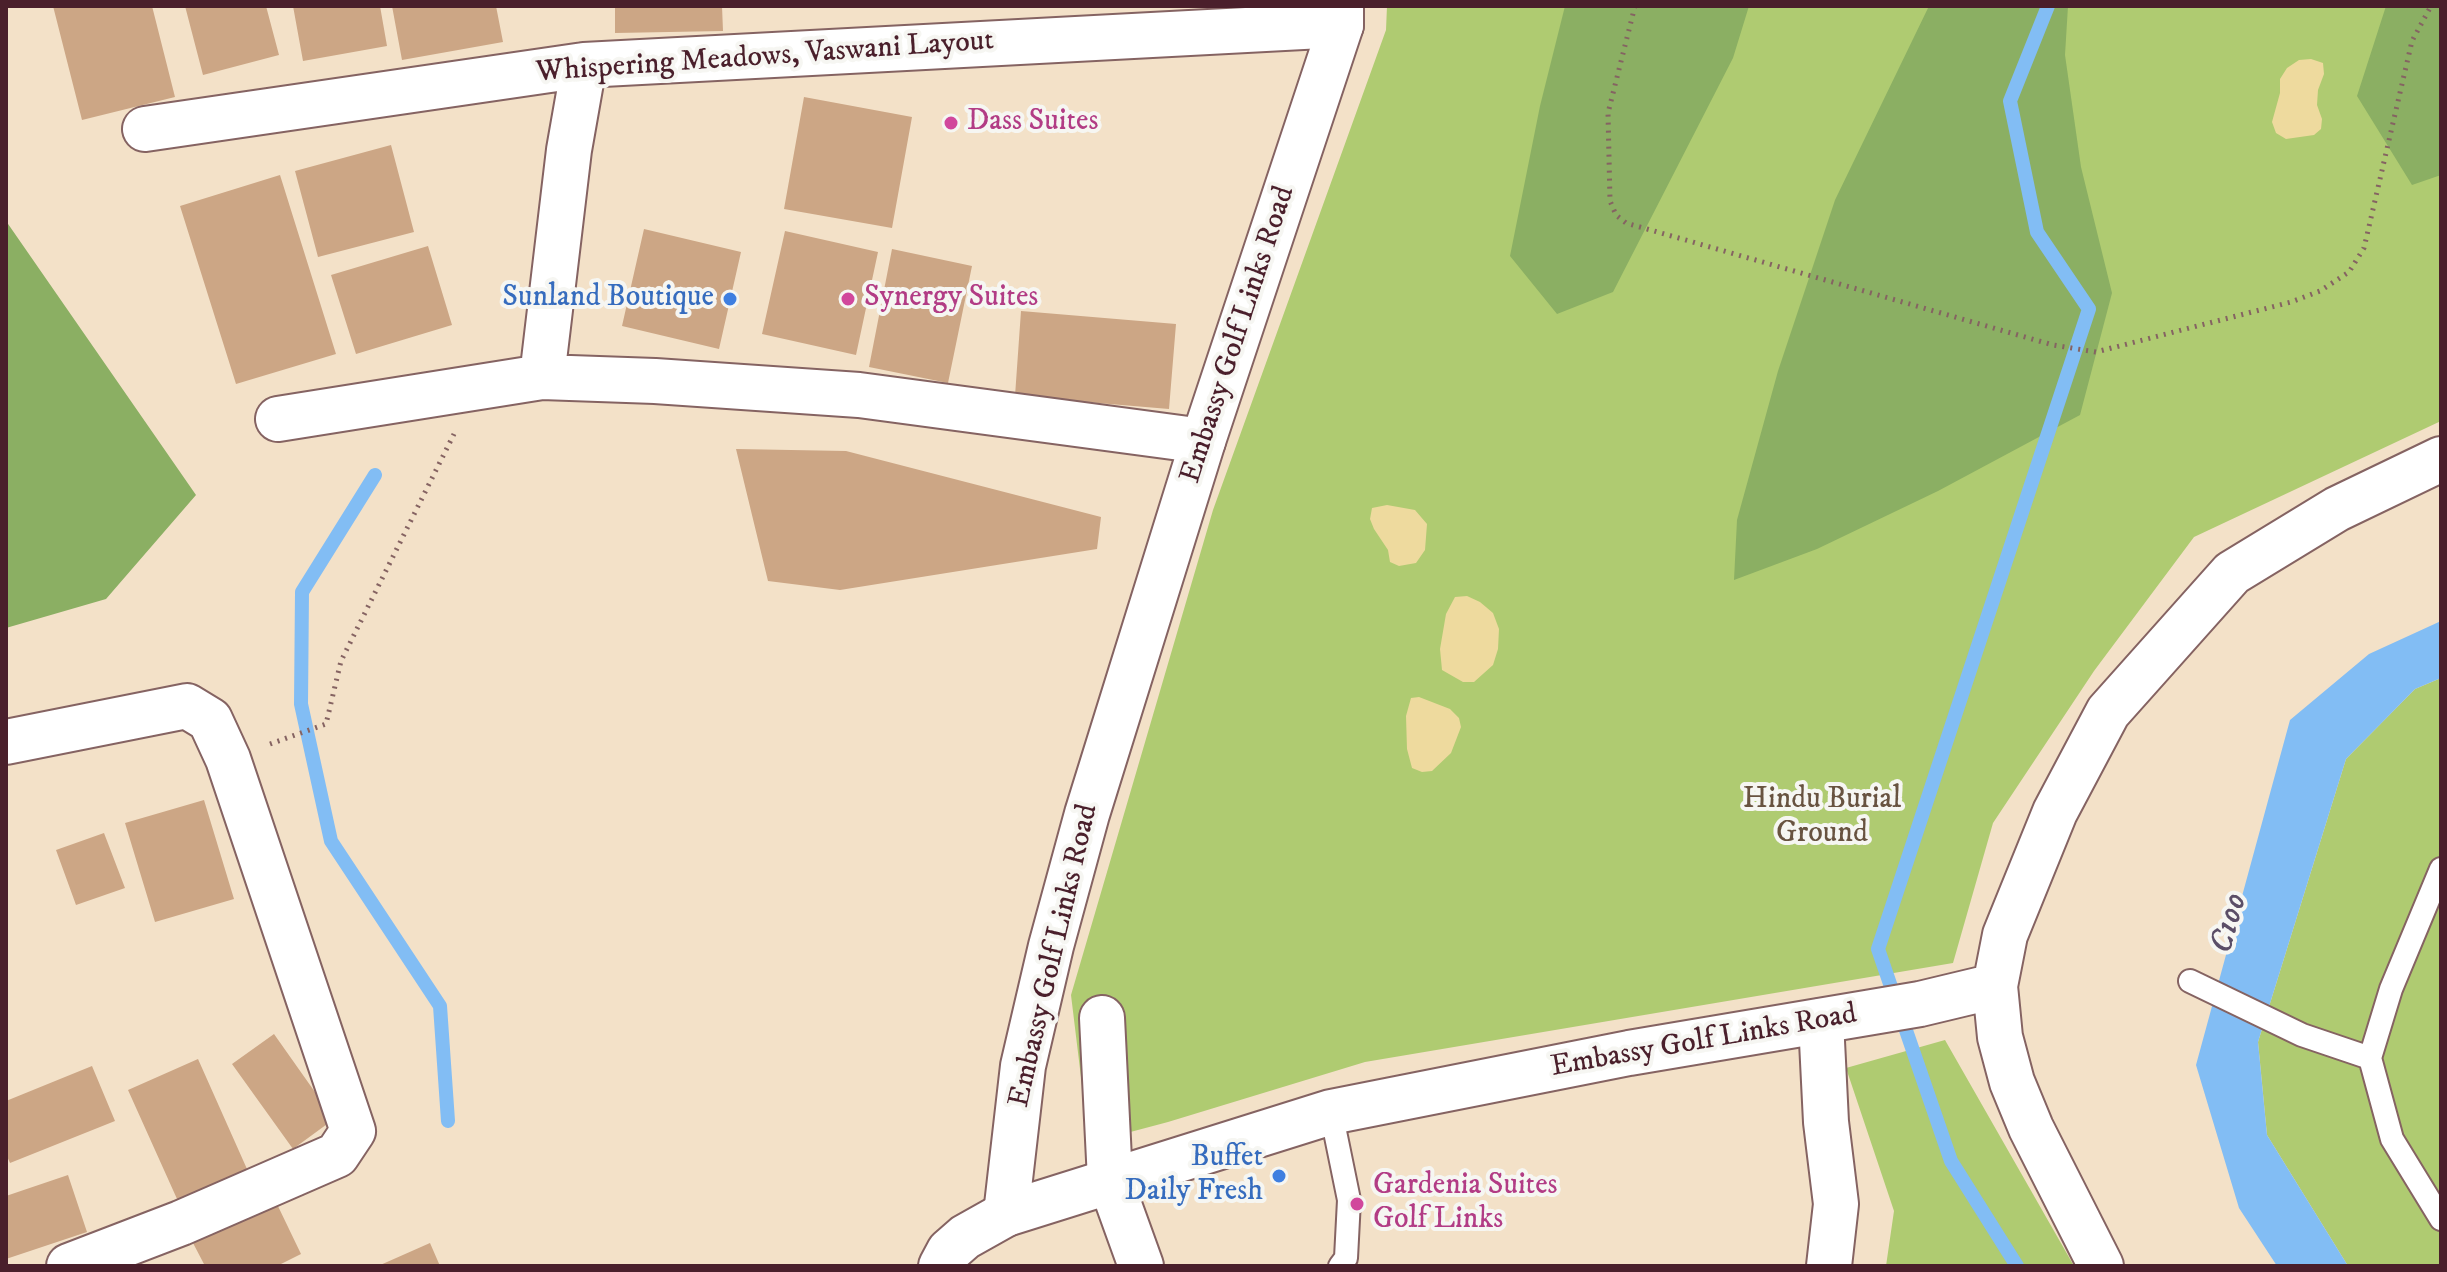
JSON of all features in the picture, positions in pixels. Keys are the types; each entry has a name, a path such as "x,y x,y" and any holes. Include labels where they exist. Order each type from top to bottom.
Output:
{"street":[{"name":"Whispering Meadows, Vaswani Layout","path":"145,129 584,65 1341,15"},
{"name":"Embassy Golf Links Road","path":"1341,15 1203,441 1087,814 1051,946 1023,1066 1006,1214 1331,1112 1629,1053 1920,1004 1995,986"},
{"path":"542,377 569,150 584,65"},
{"path":"278,419 542,377 655,381 859,395 1203,441"},
{"path":"2101,1266 2031,1128 2012,1082 2000,1037 1995,986 2005,935 2055,812 2108,712 2232,573 2337,509 2441,459"},
{"path":"6,742 187,706 210,720 228,759 353,1131 337,1155 181,1223 69,1266"},
{"path":"1102,1018 1110,1180 1141,1266"},
{"path":"1821,1021 1826,1122 1836,1204 1829,1266"},
{"path":"940,1266 949,1251 965,1237 1006,1214"}],"lane":[{"path":"2441,869 2391,989 2370,1058 2392,1139 2441,1219"},
{"path":"2190,981 2302,1035 2370,1058"},
{"path":"1331,1112 1349,1200 1346,1258 1340,1266"}],"path":[{"path":"1635,6 1608,113 1610,201 1616,215 1626,223 2053,345 2096,352 2291,302 2320,291 2349,272 2364,248 2412,41 2431,6"},
{"path":"228,759 326,724 341,661 479,387"}],"green space":[{"name":"Hindu Burial Ground","path":"1387,6 2441,6 2441,421 2194,537 2094,671 1993,823 1953,963 1365,1062 1089,1143 1071,995 1213,510 1386,30"},
{"path":"1565,6 1749,6 1733,58 1613,292 1557,314 1510,256 1540,106"},
{"path":"1929,6 2068,6 2065,55 2081,167 2112,293 2080,415 1938,491 1817,549 1734,580 1737,520 1778,371 1835,200"},
{"path":"2386,6 2441,6 2441,175 2412,185 2357,96"},
{"path":"6,221 196,495 106,599 6,628"},
{"path":"2441,678 2441,1266 2348,1266 2267,1135 2258,1042 2346,759 2415,689"},
{"path":"1945,1040 2074,1266 1886,1266 1894,1211 1846,1068"}],"sand":[{"path":"2311,59 2323,63 2324,74 2317,105 2322,119 2321,129 2314,135 2286,139 2276,133 2272,122 2280,93 2280,79 2287,68 2299,60"},
{"path":"1387,505 1415,510 1427,524 1425,550 1416,563 1399,566 1390,562 1388,550 1370,519 1372,508"},
{"path":"1467,596 1493,613 1499,629 1493,665 1474,682 1463,682 1442,670 1440,649 1446,614 1455,597"},
{"path":"1419,697 1450,709 1459,718 1461,727 1451,753 1432,771 1422,772 1412,768 1407,749 1406,716 1411,698"}],"water":[{"path":"2441,621 2441,678 2415,689 2346,759 2258,1042 2267,1135 2348,1266 2277,1266 2239,1208 2196,1065 2290,720 2369,654"}],"building":[{"path":"53,6 152,6 175,97 82,120"},
{"path":"185,6 266,6 279,55 203,75"},
{"path":"293,6 380,6 387,46 303,61"},
{"path":"392,6 496,6 503,42 402,60"},
{"path":"615,6 722,6 723,31 615,33"},
{"path":"804,97 912,117 892,228 784,209"},
{"path":"391,145 414,232 318,257 295,171"},
{"path":"280,175 336,354 236,384 180,206"},
{"path":"644,229 741,252 719,349 622,326"},
{"path":"785,231 878,252 856,355 762,334"},
{"path":"428,246 452,325 356,354 331,275"},
{"path":"892,249 972,266 948,383 869,367"},
{"path":"1021,311 1176,324 1169,409 1015,396"},
{"path":"736,449 846,451 1101,517 1097,549 840,590 768,581"},
{"path":"204,800 234,899 155,922 125,823"},
{"path":"104,833 125,888 76,905 56,850"},
{"path":"274,1034 334,1119 293,1149 232,1064"},
{"path":"198,1059 251,1178 182,1210 128,1090"},
{"path":"92,1066 115,1121 10,1163 6,1154 6,1101"},
{"path":"68,1175 87,1232 6,1259 6,1196"},
{"path":"276,1202 301,1254 277,1266 205,1266 193,1243"},
{"path":"430,1243 440,1266 378,1266"}],"waterway":[{"path":"2017,1266 1951,1161 1878,949 2089,309 2037,232 2010,101 2048,6"},
{"path":"375,475 302,592 301,704 331,841 440,1006 448,1121"}],"place":[{"name":"Dass Suites","path":"951,123"},
{"name":"Sunland Boutique","path":"730,299"},
{"name":"Synergy Suites","path":"848,299"},
{"name":"Buffet Daily Fresh","path":"1279,1176"},
{"name":"Gardenia Suites Golf Links","path":"1357,1204"}],"water label":[{"name":"C100","path":"2231,924"}]}
